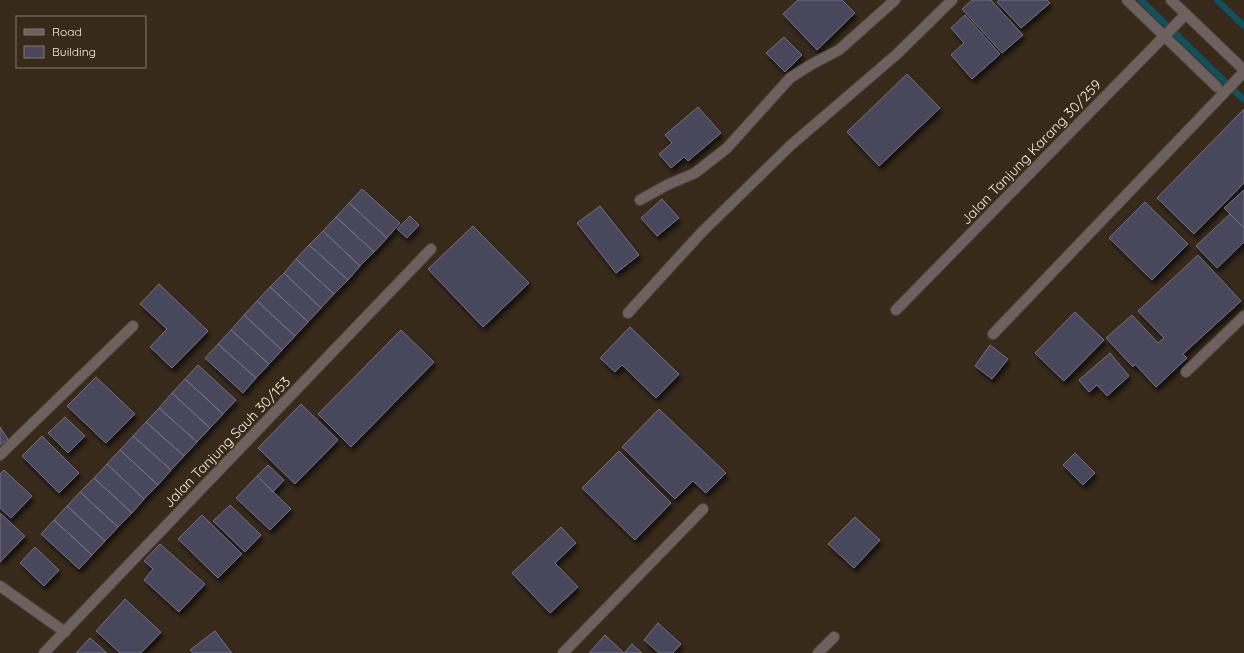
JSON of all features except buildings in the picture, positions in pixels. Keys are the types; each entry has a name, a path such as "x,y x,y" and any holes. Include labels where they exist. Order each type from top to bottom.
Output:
{"street":[{"path":"640,200 667,185 695,173 727,148 790,78 812,64 839,50 895,0"},
{"path":"628,313 701,233 791,145 897,54 952,0"},
{"path":"1127,0 1217,87"},
{"path":"993,334 1243,73 1186,14 1178,2"},
{"name":"Jalan Tanjung Karang 30/259","path":"896,310 1186,14"},
{"name":"Jalan Tanjung Sauh 30/153","path":"44,653 431,249"},
{"path":"1186,372 1244,316"},
{"path":"0,455 133,326"},
{"path":"563,653 703,509"},
{"path":"0,586 65,632"},
{"path":"818,653 834,637"}],"waterway":[{"path":"1141,0 1244,100"},
{"path":"1217,0 1244,26"}]}
